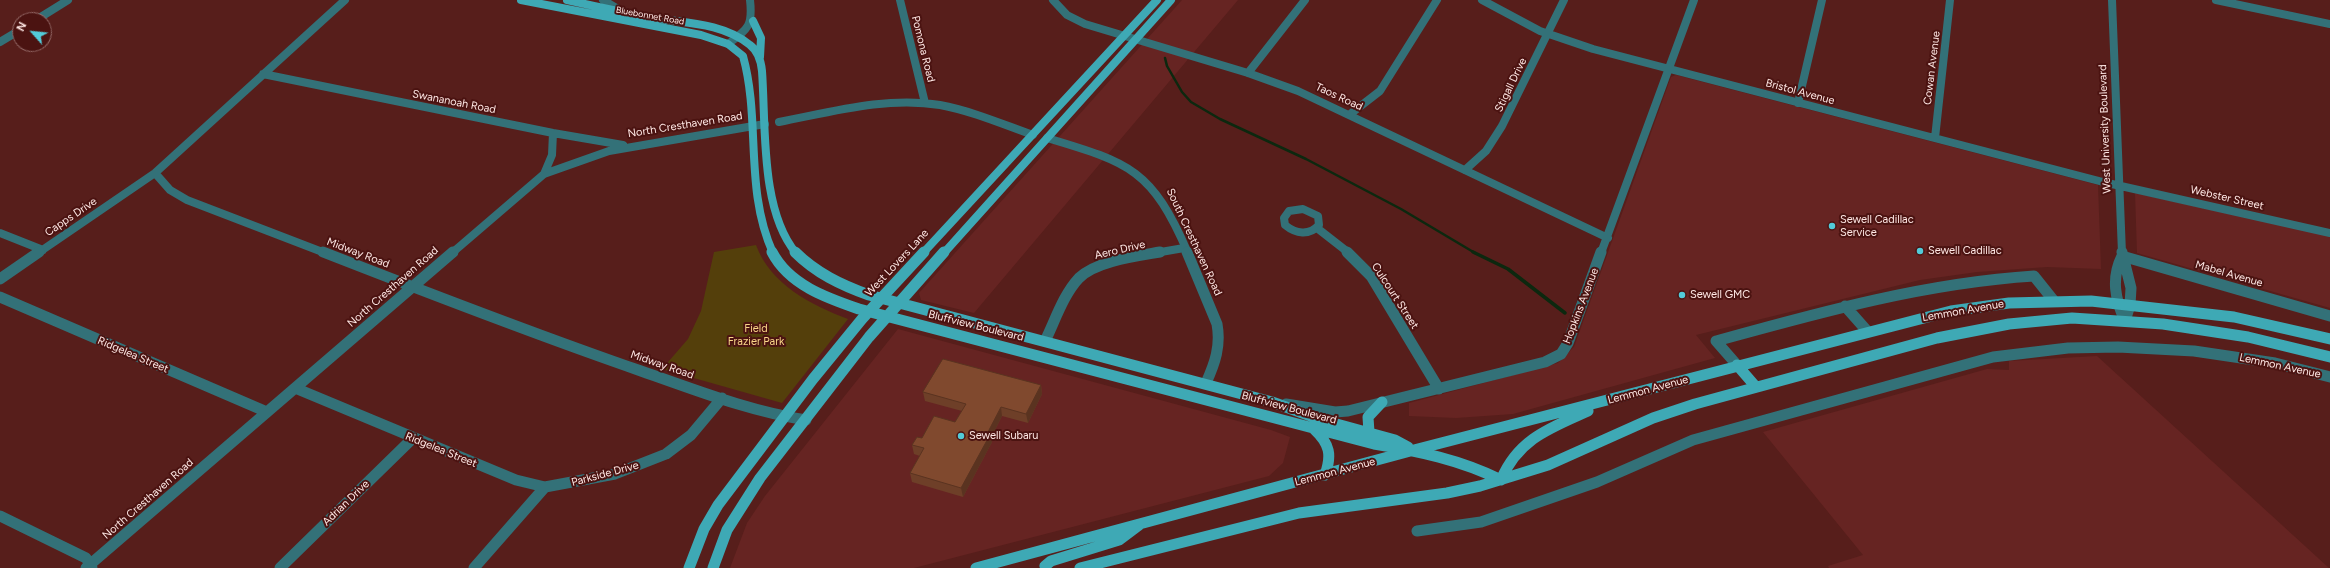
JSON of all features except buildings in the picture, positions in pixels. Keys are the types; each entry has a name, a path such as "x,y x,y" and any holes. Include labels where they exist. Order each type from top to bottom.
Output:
{"main road":[{"name":"Bluebonnet Road","path":"521,0 543,2 701,36 728,44"},
{"name":"Bluebonnet Road","path":"567,0 623,12 712,27 738,36"},
{"name":"West Lovers Lane","path":"689,568 704,529 718,505 839,346 1157,0"},
{"path":"713,568 731,521 850,360 886,317 1171,0"},
{"name":"Bluffview Boulevard","path":"753,21 758,26 762,35 760,57 765,124 777,222 788,244 807,263 822,274 844,286 882,299 1045,340 1206,383 1272,402 1322,420 1396,440 1414,450"},
{"path":"738,36 750,45 760,57"},
{"name":"Bluffview Boulevard","path":"728,44 743,56 745,63 762,229 774,255 784,268 815,291 836,301 886,317 1037,355 1381,446 1414,450 1477,468 1501,480"},
{"path":"1033,135 1047,138"},
{"name":"Lemmon Avenue","path":"976,568 991,566 1414,450 1609,401 1738,365 1951,311 2009,303 2054,301 2131,305 2234,317 2330,339"},
{"name":"Lemmon Avenue","path":"1080,568 1299,513 1447,493 1501,480 1548,465 1653,418 1756,387 1971,330 2009,324 2065,319 2125,321 2229,333 2330,357"},
{"name":"Aero Drive","path":"1037,355 1045,340"},
{"path":"1738,365 1756,387"},
{"name":"South Cresthaven Road","path":"1200,398 1206,383"},
{"path":"1501,480 1505,467 1515,452 1533,436 1609,401"},
{"path":"1369,432 1368,417 1382,402"},
{"path":"1313,428 1328,443 1330,462 1325,475"},
{"path":"1046,568 1045,566 1051,561 1119,540 1141,524"}],"street":[{"path":"49,12 68,0"},
{"path":"155,173 345,0"},
{"path":"603,0 623,12"},
{"path":"728,44 751,25 753,21 750,0"},
{"name":"Pomona Road","path":"900,0 925,103"},
{"name":"Taos Road","path":"1053,0 1058,8 1074,20 1135,40 1248,73 1298,91 1608,238"},
{"path":"1248,73 1305,0"},
{"path":"1349,115 1380,91 1437,0"},
{"name":"Bristol Avenue","path":"1482,0 1548,34 1593,49 2119,186"},
{"name":"Stigall Drive","path":"1465,170 1486,151 1502,126 1564,0"},
{"name":"Hopkins Avenue","path":"1272,402 1335,412 1440,389 1546,362 1561,354 1568,343 1608,238 1694,0"},
{"path":"1798,102 1822,0"},
{"name":"Cowan Avenue","path":"1935,138 1950,0"},
{"name":"West University Boulevard","path":"2112,0 2122,256 2130,272 2131,305 2125,321"},
{"path":"2222,1 2330,24"},
{"path":"0,42 12,35"},
{"name":"Swananoah Road","path":"264,74 604,143 641,144"},
{"path":"779,122 888,104 925,103 967,112 1033,135"},
{"name":"North Cresthaven Road","path":"89,567 412,286 544,174 599,154 641,144 765,124"},
{"path":"544,174 552,154 553,133"},
{"name":"South Cresthaven Road","path":"1047,138 1108,158 1137,173 1150,183 1160,196 1217,324 1220,337 1220,349 1206,383"},
{"name":"Capps Drive","path":"0,279 155,173"},
{"name":"Midway Road","path":"155,173 162,184 177,196 412,286 598,356 722,398 784,417 806,420"},
{"name":"Webster Street","path":"2119,186 2330,233"},
{"name":"Culcourt Street","path":"1317,228 1357,260 1371,276 1440,389"},
{"path":"0,233 43,250"},
{"name":"Aero Drive","path":"1045,340 1073,287 1087,271 1102,265 1184,248"},
{"name":"West University Boulevard","path":"2122,256 2115,268 2116,304 2125,321"},
{"name":"Mabel Avenue","path":"2122,256 2330,316"},
{"path":"1738,365 1716,341 1845,306 1936,285 1984,279 2034,276 2054,301"},
{"name":"Ridgelea Street","path":"0,297 267,412"},
{"path":"1845,306 1868,332"},
{"name":"Lemmon Avenue","path":"1418,531 1481,522 1597,482 1693,440 1993,357 2075,348 2118,347 2194,350 2275,363 2330,377"},
{"name":"Ridgelea Street","path":"295,388 516,480 545,487"},
{"name":"Parkside Drive","path":"545,487 590,480 662,457 691,436 722,398"},
{"name":"Adrian Drive","path":"280,568 413,438"},
{"path":"474,568 545,487"},
{"path":"0,516 86,558 89,567"}],"shaded area":[{"path":"1182,0 1238,0 974,313 921,300 919,293"},
{"path":"1676,75 2098,185 2101,269 2047,267 1977,272 1920,280 1696,335 1715,358 1513,414 1456,418 1409,416 1409,403 1558,363 1574,347 1671,77"},
{"path":"2135,193 2330,236 2330,308 2137,253"},
{"path":"898,329 1271,430 1290,437 1283,463 1269,476 914,568 730,568 747,523 765,496"},
{"path":"2097,356 2329,568 1829,568 1828,566 1863,555 1763,432 1987,369 2009,370 2009,361"}],"green space":[{"name":"Field Frazier Park","path":"756,245 762,259 771,271 793,291 806,300 848,319 782,403 662,369 688,339 701,311 714,252"}],"waterway":[{"path":"1165,58 1167,66 1182,92 1191,102 1220,119 1306,159 1401,209 1475,253"},
{"path":"1475,253 1508,269 1565,313"}],"place":[{"name":"Sewell Cadillac Service","path":"1832,226"},
{"name":"Sewell Cadillac","path":"1920,251"},
{"name":"Sewell GMC","path":"1682,295"},
{"name":"Sewell Subaru","path":"961,436"}]}
